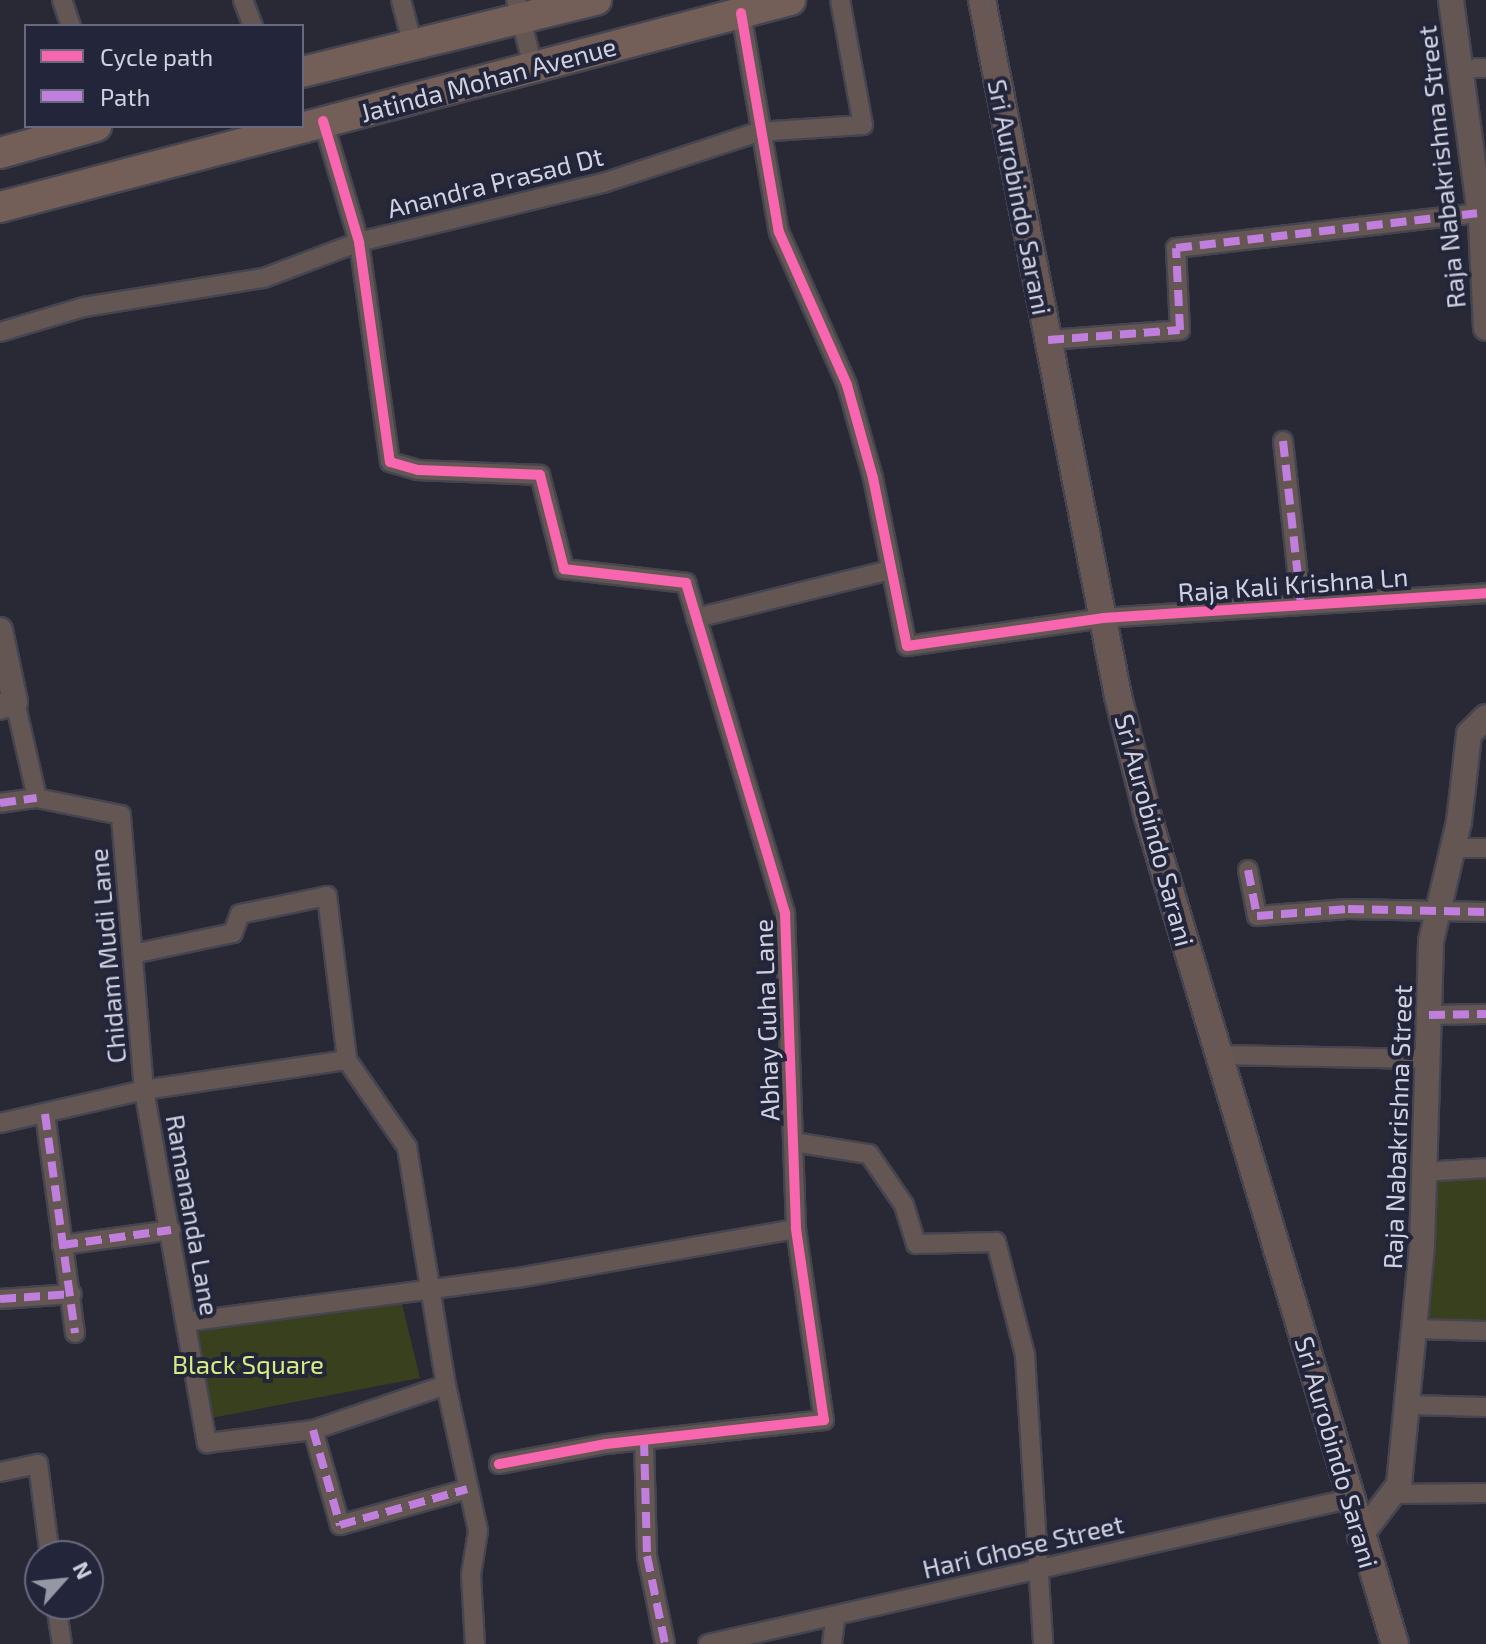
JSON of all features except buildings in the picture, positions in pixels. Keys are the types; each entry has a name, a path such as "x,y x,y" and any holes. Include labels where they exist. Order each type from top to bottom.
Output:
{"main road":[{"path":"304,72 413,46 518,10 596,0"},
{"name":"Jatinda Mohan Avenue","path":"304,126 790,0"},
{"name":"Sri Aurobindo Sarani","path":"982,0 1103,618 1148,817 1360,1536 1395,1644"},
{"path":"0,153 89,128"},
{"name":"Jatinda Mohan Avenue","path":"0,207 297,128"}],"street":[{"path":"62,0 70,24"},
{"path":"243,0 252,24"},
{"path":"401,0 413,46"},
{"name":"Anandra Prasad Dt","path":"0,332 84,307 264,278 359,242 603,183 758,132 863,125 840,0"},
{"name":"Raja Nabakrishna Street","path":"1451,0 1480,211 1486,328"},
{"path":"518,10 533,66"},
{"path":"696,618 890,570 873,478 847,385 779,232 758,132 741,13"},
{"path":"1460,69 1486,68"},
{"path":"323,121 359,242"},
{"path":"1048,340 1180,330 1176,248 1480,211"},
{"name":"Abhay Guha Lane","path":"359,242 390,462 418,470 540,475 564,569 686,583 785,913 796,1229 824,1420 644,1440"},
{"path":"1283,441 1301,604"},
{"name":"Raja Kali Krishna Ln","path":"890,570 907,646 1103,618 1486,593"},
{"path":"0,630 8,705 37,798 0,803"},
{"name":"Raja Nabakrishna Street","path":"1360,1536 1399,1485 1416,1329 1431,941 1453,848 1469,734 1486,717"},
{"name":"Chidam Mudi Lane","path":"0,1123 144,1090 121,815 37,798"},
{"path":"1453,848 1486,848"},
{"path":"1248,870 1257,916 1348,909 1486,912"},
{"path":"133,954 233,933 240,914 327,896 347,1060 407,1147 446,1385 478,1531 471,1575 475,1644"},
{"path":"1429,1015 1486,1014"},
{"path":"1218,1055 1428,1059"},
{"path":"144,1090 347,1060"},
{"name":"Ramananda Lane","path":"144,1090 207,1443 313,1430"},
{"path":"45,1114 75,1333"},
{"path":"793,1142 869,1154 904,1205 916,1244 996,1242 1025,1355 1043,1644"},
{"path":"1424,1172 1486,1168"},
{"path":"186,1322 429,1289 796,1229"},
{"path":"62,1245 171,1230"},
{"path":"0,1299 72,1294"},
{"path":"1416,1329 1486,1331"},
{"path":"446,1385 313,1430 340,1525 467,1489"},
{"path":"1410,1405 1486,1407"},
{"path":"499,1464 644,1440 647,1556 665,1644"},
{"path":"0,1472 38,1464 48,1540"},
{"path":"1391,1494 1486,1493"},
{"name":"Hari Ghose Street","path":"708,1644 835,1619 1349,1499"},
{"path":"832,1644 835,1619"},
{"path":"58,1620 62,1644"}],"green space":[{"path":"1486,1178 1486,1326 1427,1325 1437,1182"},
{"name":"Black Square","path":"401,1300 420,1378 211,1418 193,1326"}],"tram line":[{"path":"987,0 1123,693 1196,995 1398,1644"}],"marked path":[{"path":"1048,340 1180,330 1176,248 1477,213"},
{"path":"1283,441 1301,604"},
{"path":"0,803 37,798"},
{"path":"1248,870 1257,916 1348,909 1486,912"},
{"path":"1429,1015 1486,1014"},
{"path":"45,1114 75,1333"},
{"path":"62,1245 171,1230"},
{"path":"0,1299 72,1294"},
{"path":"313,1430 340,1525 467,1489"},
{"path":"644,1440 647,1556 665,1644"}],"cycle path":[{"path":"741,13 779,232 847,385 873,478 907,646 1103,618 1486,593"},
{"path":"323,121 359,242 390,462 418,470 540,475 564,569 686,583 785,913 796,1229 824,1420 606,1444 499,1464"}]}
